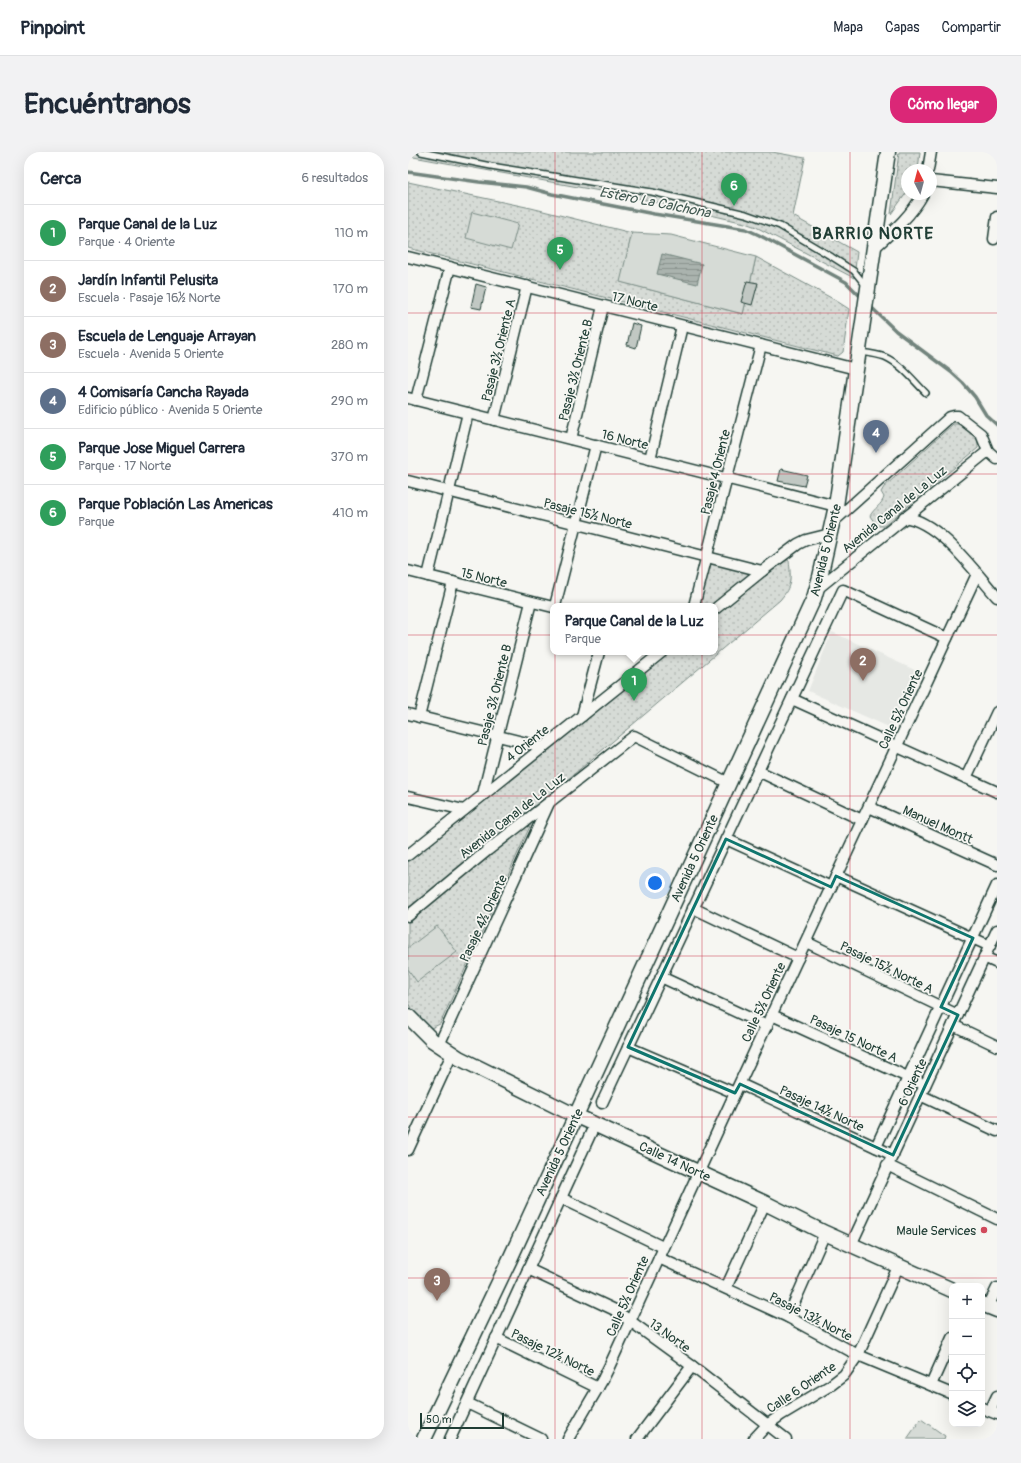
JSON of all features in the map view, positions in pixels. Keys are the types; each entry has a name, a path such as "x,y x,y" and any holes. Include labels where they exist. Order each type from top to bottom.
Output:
{"street":[{"name":"Avenida 5 Oriente","path":"424,1439 510,1259 817,589 836,506 888,152"},
{"path":"929,164 931,152"},
{"path":"937,182 997,188"},
{"path":"874,249 908,216 919,200"},
{"path":"994,239 997,217"},
{"name":"17 Norte","path":"408,257 856,369"},
{"path":"412,399 450,267"},
{"name":"Pasaje 3½ Oriente A","path":"494,420 527,286"},
{"name":"Pasaje 3½ Oriente B","path":"571,439 604,306"},
{"path":"650,459 682,326"},
{"name":"Pasaje 4 Oriente","path":"695,603 761,345"},
{"name":"16 Norte","path":"412,399 836,506"},
{"path":"428,576 468,413"},
{"path":"718,607 798,544 831,528 950,418 958,416 981,434 988,451 997,459"},
{"path":"555,603 596,445"},
{"name":"Avenida Canal de La Luz","path":"817,589 988,451"},
{"name":"Pasaje 15½ Norte","path":"408,481 762,571"},
{"path":"904,518 912,518 943,537 997,597"},
{"name":"15 Norte","path":"408,571 550,606"},
{"name":"Calle 5½ Oriente","path":"568,1439 598,1388 630,1321 734,1093 740,1084 977,574"},
{"path":"419,717 453,582"},
{"path":"602,1103 843,590 947,638"},
{"name":"Pasaje 3½ Oriente B","path":"483,794 531,602"},
{"path":"582,716 598,655"},
{"name":"4 Oriente","path":"408,855 658,655"},
{"path":"792,699 997,792"},
{"path":"966,778 997,712"},
{"path":"408,714 497,737 543,747"},
{"name":"Avenida Canal de La Luz","path":"408,916 634,736 728,783"},
{"path":"758,771 862,820"},
{"path":"408,797 464,810"},
{"name":"Pasaje 4½ Oriente","path":"439,1045 550,802"},
{"name":"Manuel Montt","path":"869,807 997,865"},
{"path":"726,839 831,887"},
{"path":"836,876 990,946"},
{"name":"6 Oriente","path":"876,1147 997,885"},
{"path":"694,908 798,958"},
{"name":"6 Oriente","path":"851,1245 997,930"},
{"name":"Pasaje 15½ Norte A","path":"806,942 958,1015"},
{"path":"984,956 997,963"},
{"path":"661,977 767,1026"},
{"name":"Pasaje 15 Norte A","path":"772,1015 925,1085"},
{"name":"Calle 14 Norte","path":"408,1016 419,1028 452,1054 576,1115 765,1203 825,1233 949,1289"},
{"path":"953,1025 997,1046"},
{"path":"628,1047 734,1093"},
{"path":"408,1150 452,1054"},
{"name":"Pasaje 14½ Norte","path":"740,1084 892,1155"},
{"path":"920,1095 997,1131"},
{"path":"450,1439 595,1124"},
{"path":"887,1165 997,1219"},
{"path":"561,1198 664,1247"},
{"path":"726,1288 765,1203"},
{"path":"788,1317 825,1233"},
{"name":"Pasaje 13½ Norte","path":"659,1258 788,1317 858,1355 949,1393"},
{"name":"Calle 6 Oriente","path":"754,1439 767,1425 781,1415 844,1375 858,1355 898,1267"},
{"name":"13 Norte","path":"528,1269 615,1310 692,1366 786,1439"},
{"path":"989,1307 997,1288"},
{"name":"Pasaje 12½ Norte","path":"496,1338 598,1388"},
{"path":"931,1385 949,1345"},
{"path":"637,1439 692,1366"},
{"path":"990,1411 997,1396"},
{"path":"467,1403 541,1439"}],"lane":[{"path":"421,152 491,166 652,192 746,214 780,226 832,257 854,271 868,289"},
{"path":"859,352 885,357 895,363 926,393"}],"highlighted area":[{"path":"726,839 831,887 836,876 973,938 941,1007 958,1015 893,1155 740,1084 735,1093 628,1047"}],"shaded area":[{"path":"408,152 772,152 805,158 793,216 857,252 854,278 756,227 745,223 633,197 408,156"},
{"path":"899,152 920,152 919,164 901,164 901,200 891,214"},
{"path":"408,182 531,208 632,233 621,282 743,314 756,257 849,309 843,352 838,356 408,248"},
{"path":"472,212 518,224 511,250 466,238"},
{"path":"632,233 671,235 756,257 743,314 620,282"},
{"path":"662,254 702,264 697,284 657,274"},
{"path":"953,424 959,424 978,440 978,448 884,526 877,526 870,516 883,500 884,497 881,492 884,487"},
{"path":"784,560 789,560 790,582 784,595 718,652 718,614"},
{"path":"712,562 752,574 716,603 700,603 710,563"},
{"path":"832,632 919,672 891,728 808,691"},
{"path":"666,655 715,655 541,802 440,1024 431,1028 413,1011 408,1003 408,862"},
{"path":"437,926 457,952 417,982 408,969 408,948"},
{"path":"921,1419 945,1436 944,1439 907,1439"}],"building":[{"path":"747,281 758,283 752,305 741,302"},
{"path":"476,284 486,287 481,309 471,307"},
{"path":"632,323 641,326 636,348 627,345"},
{"path":"781,469 807,475 804,486 778,481"}],"waterway":[{"name":"Estero La Calchona","path":"408,172 526,187 552,194 654,214 746,229 846,282 863,299"},
{"name":"Estero La Calchona","path":"869,305 896,331 951,372 963,383 975,397 986,415 997,425"}],"place":[{"name":"Parque Población Las Americas","path":"734,206"},
{"name":"Parque Jose Miguel Carrera","path":"560,270"},
{"name":"4 Comisaría Cancha Rayada","path":"876,453"},
{"name":"Jardín Infantil Pelusita","path":"863,681"},
{"name":"Parque Canal de la Luz","path":"634,701"},
{"name":"Maule Services","path":"984,1230"},
{"name":"Escuela de Lenguaje Arrayan","path":"437,1301"}],"district":[{"name":"BARRIO NORTE","path":"873,233"}]}
